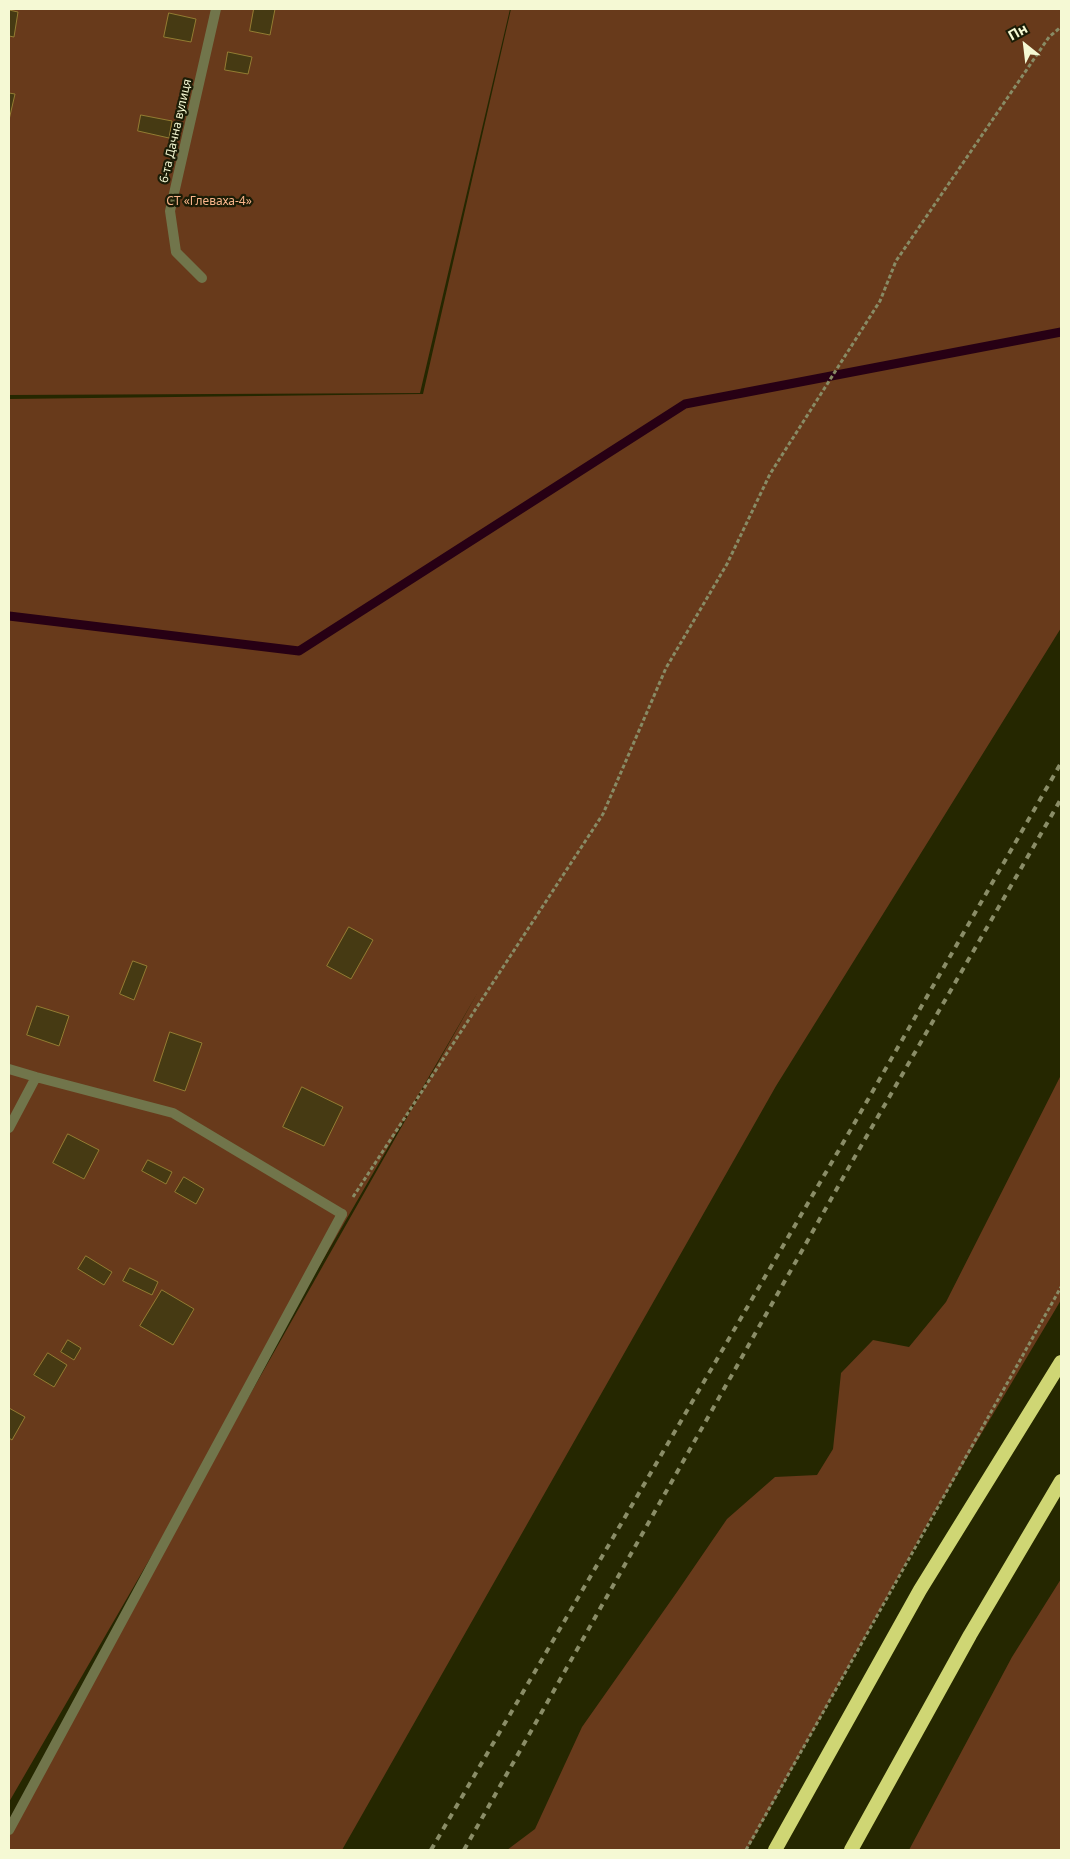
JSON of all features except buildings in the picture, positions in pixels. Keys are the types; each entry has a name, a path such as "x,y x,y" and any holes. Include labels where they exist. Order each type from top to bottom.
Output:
{"highway":[{"path":"775,1850 920,1590 1061,1362"},
{"path":"851,1850 970,1635 1061,1481"}],"street":[{"name":"6-та Дачна вулиця","path":"202,278 176,252 170,211 216,9"},
{"path":"9,1069 173,1113 342,1214 9,1830"},
{"path":"9,1128 36,1077"}],"path":[{"path":"342,1214 604,814 666,668 727,564 770,474 880,302 896,261 1049,37 1061,27"},
{"path":"746,1850 1061,1287"}],"green space":[{"name":"СТ «Глеваха-4»","path":"9,9 510,9 420,393 9,395"},
{"path":"511,9 1061,9 1061,628 776,1086 342,1850 9,1850 9,1820 478,992 9,1802 9,399 423,394"},
{"path":"1061,1075 1061,1300 927,1525 747,1850 507,1850 535,1829 582,1727 727,1519 775,1477 817,1475 833,1449 841,1373 873,1340 909,1347 946,1302"},
{"path":"1061,1579 1061,1850 909,1850 1012,1657"}],"waterway":[{"path":"9,616 299,651 685,404 1061,332"}],"railway":[{"path":"431,1850 843,1143 1061,763"},
{"path":"464,1850 857,1153 1061,799"}]}
